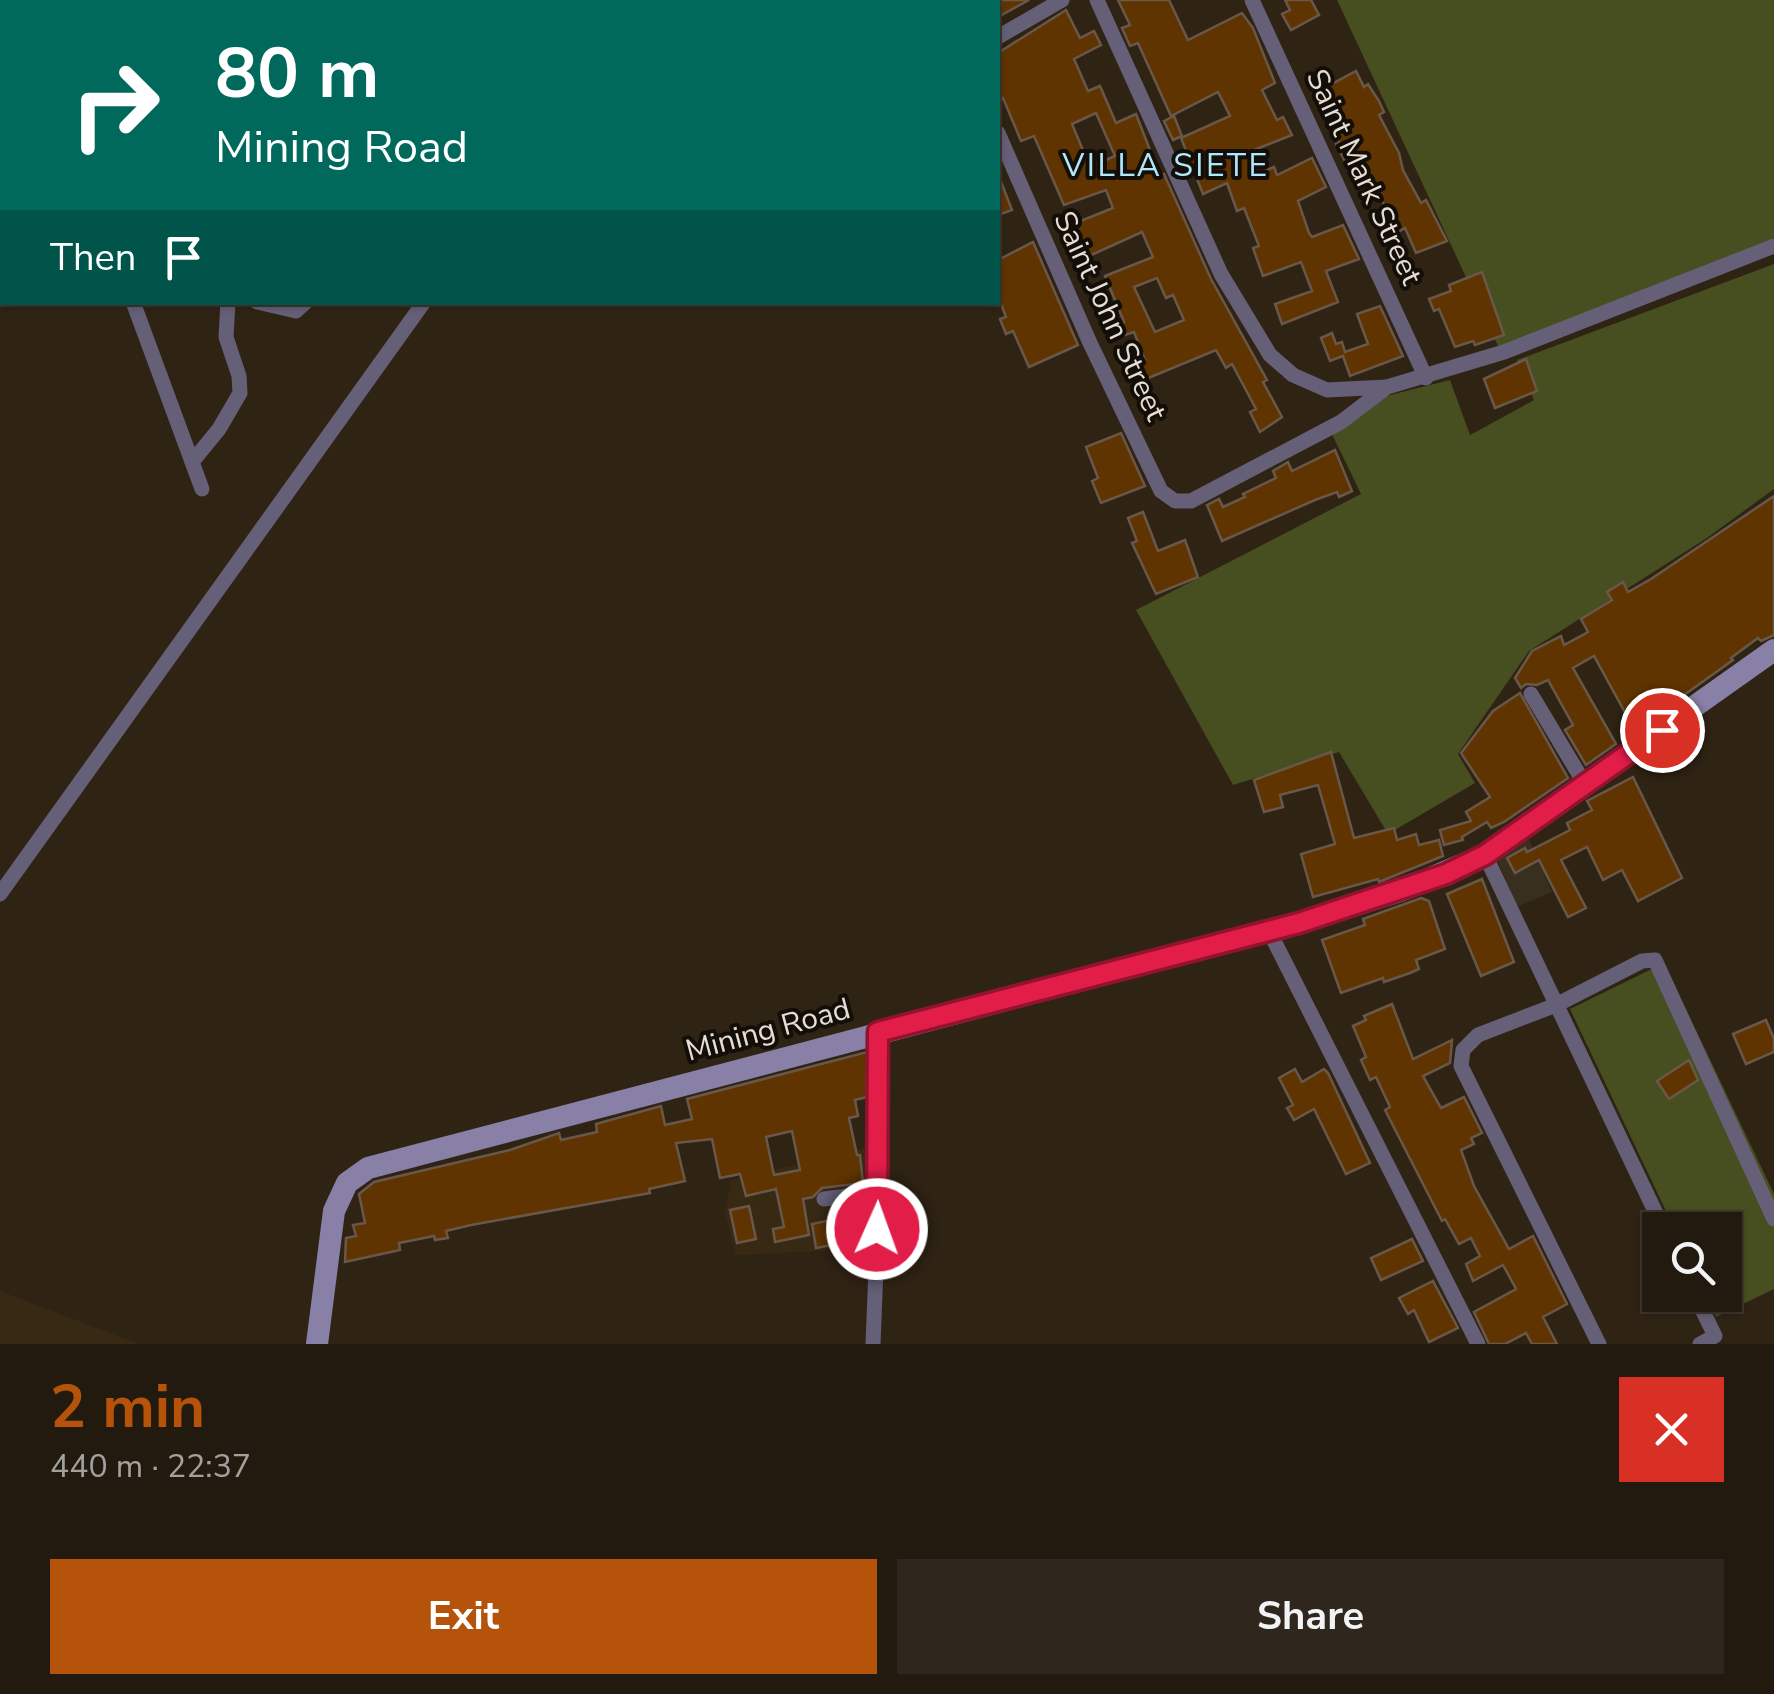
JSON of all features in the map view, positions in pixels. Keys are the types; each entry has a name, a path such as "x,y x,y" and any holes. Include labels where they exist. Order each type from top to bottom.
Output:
{"street":[{"path":"1000,36 1062,0"},
{"path":"1096,0 1220,274 1270,356 1293,375 1327,390 1387,387 1426,378 1504,352 1774,246"},
{"name":"Saint Mark Street","path":"1252,0 1426,378"},
{"name":"Saint John Street","path":"1000,137 1090,343 1162,491 1175,501 1192,501 1340,422"},
{"path":"134,305 202,489"},
{"path":"192,462 219,429 240,393 239,376 226,337 228,305"},
{"path":"270,305 296,311 303,305"},
{"path":"0,894 422,305"},
{"path":"1327,390 1340,422 1387,387"},
{"name":"Mining Road","path":"318,1344 334,1210 339,1196 356,1174 380,1164 1268,932 1400,892 1485,855 1774,650"},
{"path":"1531,694 1586,786"},
{"path":"1485,855 1655,1212"},
{"path":"1268,932 1478,1344"},
{"path":"1598,1344 1461,1066 1464,1050 1478,1035 1556,1005 1642,961 1655,960 1774,1218"},
{"path":"873,1344 879,1192 878,1032"},
{"path":"824,1199 879,1192"},
{"path":"1700,1344 1715,1336 1703,1312"}],"shaded area":[{"path":"1528,837 1552,892 1517,907 1496,857"},
{"path":"875,1146 871,1242 822,1251 736,1255 725,1214 731,1180"},
{"path":"0,1291 139,1344 0,1344"}],"green space":[{"path":"1337,0 1774,0 1774,238 1499,348"},
{"path":"1774,264 1774,489 1707,538 1529,651 1458,754 1475,783 1388,834 1339,752 1233,785 1136,610 1361,494 1331,432 1386,396 1450,380 1470,435 1534,400 1517,360"},
{"path":"1664,963 1774,1194 1774,1289 1742,1304 1742,1212 1666,1212 1570,1009"}],"building":[{"path":"1000,0 1029,0 1000,16"},
{"path":"1118,0 1169,0 1188,40 1242,13 1253,28 1275,83 1262,90 1277,120 1283,117 1292,135 1249,152 1259,173 1274,167 1277,175 1312,158 1326,187 1298,201 1309,233 1312,237 1343,225 1359,259 1326,271 1338,302 1282,324 1275,304 1312,291 1301,262 1263,276 1253,248 1259,246 1244,208 1237,211 1227,183 1203,194 1181,138 1230,116 1218,92 1171,116 1138,43 1130,46 1122,28 1130,25"},
{"path":"1285,0 1311,0 1319,15 1291,30 1282,14 1290,10"},
{"path":"1066,10 1080,38 1094,31 1101,45 1074,59 1088,91 1100,86 1116,123 1136,114 1160,176 1164,174 1211,279 1267,380 1263,382 1282,417 1260,432 1250,412 1256,409 1232,364 1226,368 1216,350 1141,381 1134,364 1145,360 1134,332 1122,336 1118,324 1124,322 1105,276 1153,257 1142,232 1087,257 1073,224 1113,208 1106,190 1064,205 1034,136 1021,141 1003,98 1000,99 1000,52","holes":["1096,113 1115,156 1090,167 1072,124","1157,278 1166,298 1173,295 1184,320 1155,332 1134,287"]},
{"path":"1356,71 1364,87 1368,84 1379,101 1384,112 1379,115 1399,153 1403,170 1421,203 1426,200 1447,241 1416,253 1405,228 1398,232 1374,185 1361,192 1322,109 1336,101 1328,86"},
{"path":"1174,116 1182,136 1173,140 1164,121"},
{"path":"1000,179 1012,210 1000,214"},
{"path":"1033,242 1078,345 1029,367 1013,331 1006,334 1000,319 1006,317 1000,301 1000,259"},
{"path":"1482,272 1504,335 1455,347 1439,309 1434,311 1429,299 1451,291 1449,285"},
{"path":"1380,306 1403,356 1350,376 1343,356 1330,361 1321,338 1332,333 1336,344 1342,342 1345,352 1368,344 1357,314"},
{"path":"1526,359 1537,391 1495,408 1484,379"},
{"path":"1121,433 1145,486 1101,503 1092,481 1098,478 1086,447"},
{"path":"1335,450 1352,491 1315,500 1222,541 1207,505 1219,499 1223,507 1276,478 1273,471 1288,462 1292,471"},
{"path":"1774,496 1774,635 1761,641 1758,638 1663,710 1633,727 1594,656 1573,668 1616,744 1586,765 1565,730 1573,725 1548,680 1521,688 1515,678 1532,651 1561,636 1564,645 1588,632 1581,619 1612,600 1607,592 1623,582 1628,592 1651,579"},
{"path":"1143,512 1158,551 1185,540 1198,577 1156,594 1132,543 1137,541 1128,518"},
{"path":"1520,693 1568,778 1504,822 1491,828 1487,822 1463,840 1444,845 1440,830 1471,821 1466,812 1490,797 1461,753 1493,711"},
{"path":"1331,752 1354,838 1394,828 1397,840 1416,834 1419,845 1439,840 1443,856 1379,882 1378,879 1313,897 1301,854 1335,844 1318,785 1280,795 1283,807 1264,812 1254,780"},
{"path":"1633,777 1682,878 1638,901 1622,870 1603,880 1587,847 1561,860 1586,908 1568,917 1539,860 1515,873 1507,858 1570,830 1567,823 1592,810 1587,801"},
{"path":"1482,879 1514,962 1481,976 1447,894"},
{"path":"1421,898 1429,901 1445,949 1416,960 1419,969 1410,973 1341,993 1322,940 1365,925 1363,919"},
{"path":"1392,1004 1413,1059 1452,1040 1450,1063 1423,1076 1441,1108 1464,1097 1482,1133 1471,1138 1474,1144 1461,1150 1474,1186 1509,1249 1533,1236 1567,1304 1543,1317 1557,1344 1532,1344 1526,1333 1505,1344 1489,1344 1474,1312 1516,1289 1503,1265 1473,1281 1466,1264 1480,1256 1471,1238 1459,1244 1445,1219 1442,1221 1385,1110 1390,1107 1376,1077 1370,1080 1361,1060 1366,1057 1353,1026 1366,1020 1364,1016"},
{"path":"1766,1020 1774,1039 1774,1052 1746,1064 1733,1034"},
{"path":"867,1052 867,1097 855,1100 858,1116 849,1118 863,1183 822,1188 813,1197 803,1199 809,1235 775,1242 773,1229 784,1227 776,1189 746,1196 740,1174 720,1178 712,1139 676,1143 685,1181 649,1189 650,1193 471,1225 446,1231 448,1238 435,1240 434,1236 399,1243 400,1250 345,1262 346,1238 356,1236 353,1225 365,1223 359,1194 374,1182 510,1150 559,1133 561,1140 597,1132 596,1124 661,1106 665,1125 692,1119 687,1099","holes":["792,1131 800,1170 774,1175 766,1137"]},
{"path":"1689,1060 1698,1080 1669,1099 1657,1081"},
{"path":"1295,1069 1302,1082 1324,1069 1328,1073 1370,1163 1346,1174 1314,1109 1294,1120 1287,1108 1293,1105 1279,1078"},
{"path":"749,1206 756,1239 737,1243 730,1210"},
{"path":"860,1214 864,1239 816,1248 812,1224"},
{"path":"1412,1239 1423,1261 1381,1280 1371,1258"},
{"path":"1433,1281 1458,1328 1429,1342 1414,1310 1408,1314 1399,1298"}],"district":[{"name":"VILLA SIETE","path":"1166,165"}],"route":[{"path":"877,1229 878,1032 1299,923 1400,892 1485,855 1662,730"}]}
